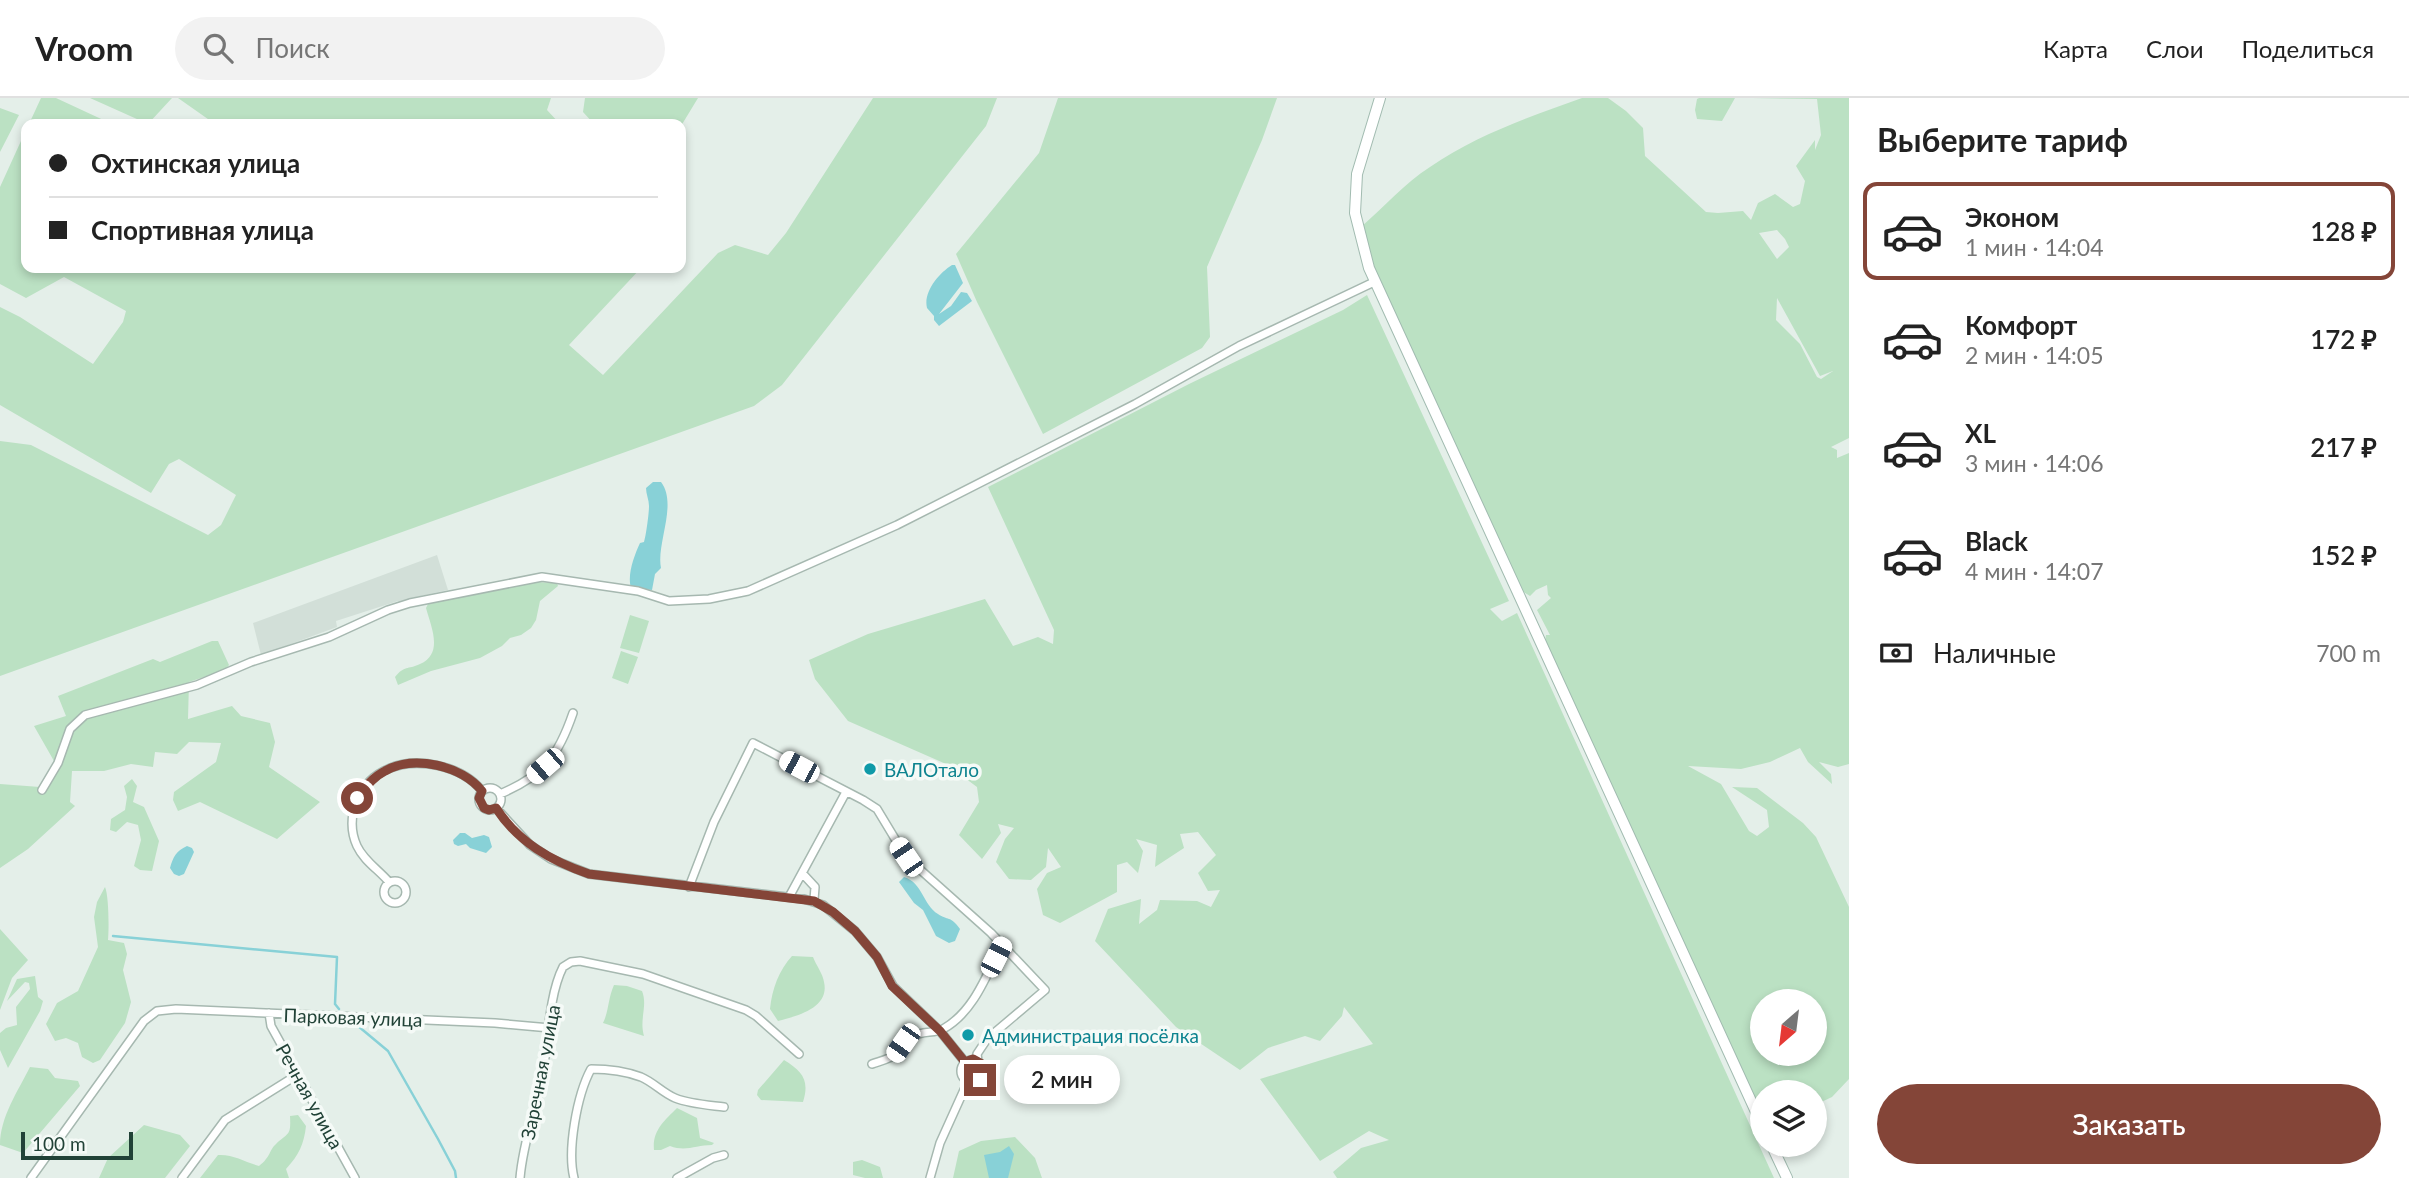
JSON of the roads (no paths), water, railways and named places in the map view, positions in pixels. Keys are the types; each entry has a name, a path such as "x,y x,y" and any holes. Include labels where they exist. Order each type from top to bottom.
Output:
{"street":[{"path":"1380,98 1357,174 1354,214 1374,282 1750,1099"},
{"path":"42,790 58,763 70,729 85,715 197,685 251,662 329,637 410,603 542,577 639,592 669,601 709,599 748,591 897,525 1135,404 1239,346 1374,282"},
{"path":"500,794 530,779 545,766 558,750 573,713"},
{"path":"689,887 714,822 753,743 877,809 906,857 1002,944 1045,990 987,1039 977,1054 978,1061"},
{"path":"389,882 370,865 357,847 354,836 354,810 357,798 366,786 387,769 426,764 461,774 482,791"},
{"path":"491,788 500,794 501,800 496,808 489,810 480,803 482,791 491,788"},
{"path":"789,897 846,792"},
{"path":"496,808 530,845 567,867 589,874 814,901 833,912 855,931 877,957 892,986 940,1031 965,1062"},
{"path":"802,873 815,887 814,901"},
{"path":"872,1064 895,1055 903,1043 914,1035 924,1031 940,1031 959,1017 974,1000 1002,944"},
{"name":"Заречная улица","path":"520,1178 556,985 563,967 572,962 580,961 643,974 746,1010 799,1054"},
{"name":"Парковая улица","path":"31,1178 144,1021 156,1011 176,1009 550,1027"},
{"name":"Речная улица","path":"269,1013 271,1026 355,1178"},
{"path":"973,1059 978,1061 982,1064 983,1075 975,1082 968,1081 961,1074 961,1069 965,1062 973,1059"},
{"path":"574,1178 570,1163 582,1087 591,1069 605,1069 641,1077 672,1097 724,1107"},
{"path":"182,1178 225,1120 298,1074"},
{"path":"930,1178 940,1143 968,1081"},
{"path":"677,1178 713,1158 724,1155"},
{"path":"1777,1157 1787,1178"}],"water":[{"path":"955,265 963,283 939,314 951,306 961,292 967,293 972,301 939,326 927,308 927,296 937,278"},
{"path":"653,482 661,482 667,501 661,568 655,574 652,590 631,588 632,566 640,543 644,542 646,530 649,506 646,488"},
{"path":"460,833 472,838 484,835 489,837 492,847 486,853 466,844 458,846 453,840"},
{"path":"187,846 194,852 184,874 179,876 170,868 176,855"},
{"path":"904,877 915,884 933,910 957,925 960,929 955,941 949,943 936,936 923,910 914,903 899,882"},
{"path":"1009,1146 1014,1154 1008,1178 989,1178 984,1155 1000,1152"}],"waterway":[{"path":"113,936 337,957 335,1004 339,1009"},
{"path":"358,1026 388,1051 438,1139 456,1178"}],"place":[{"name":"ВАЛОтало","path":"870,769"},
{"name":"Администрация посёлка","path":"968,1035"}]}
